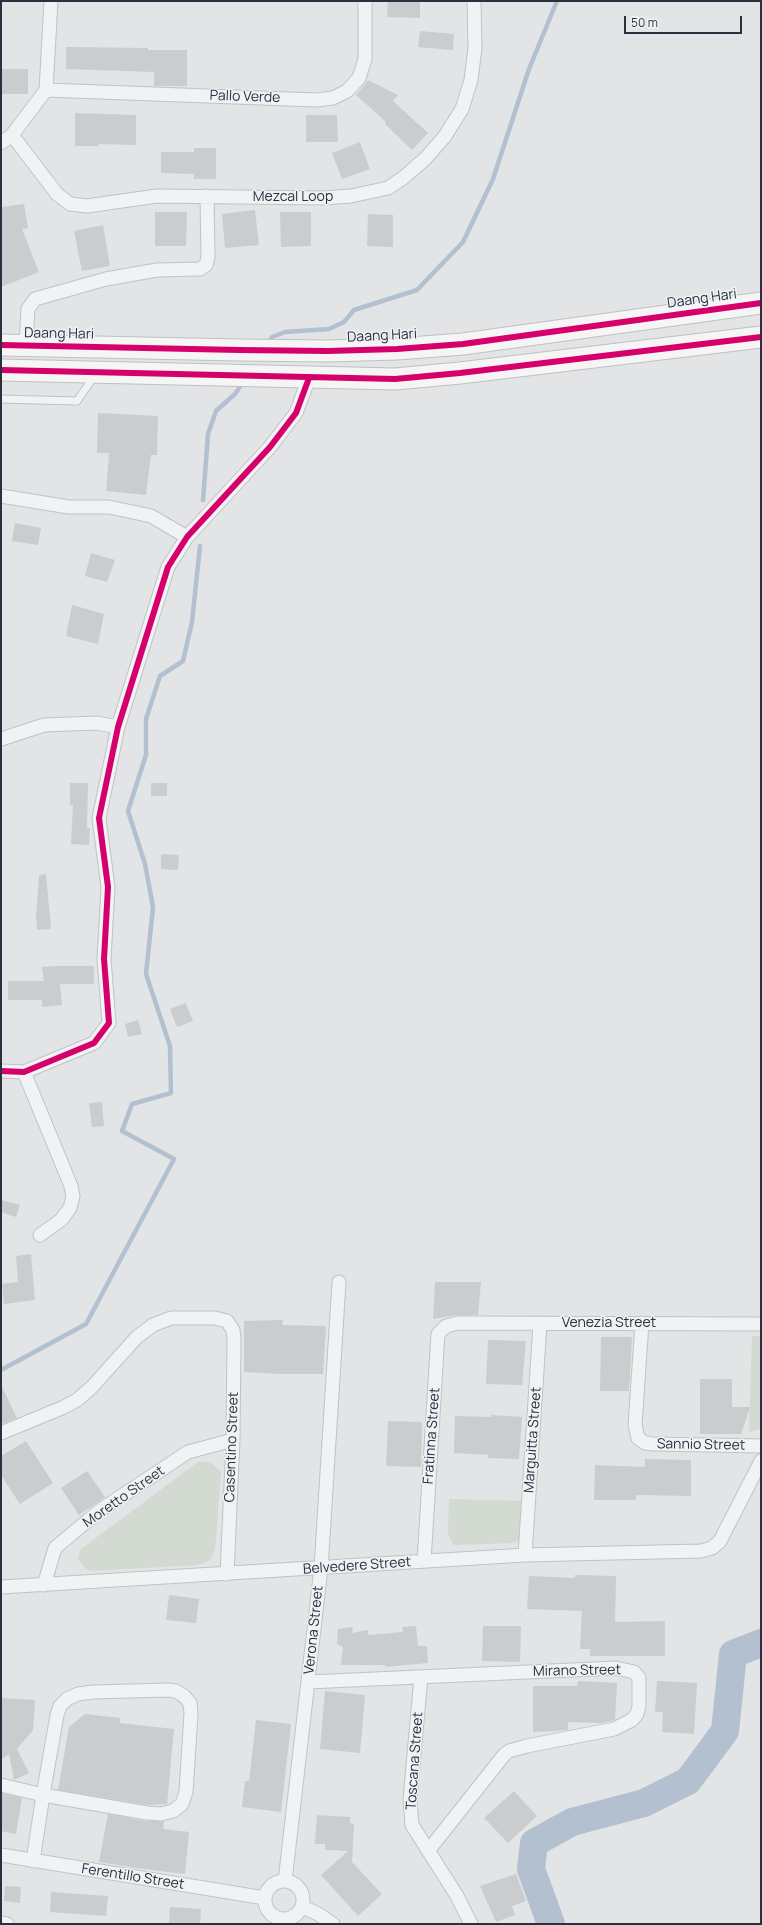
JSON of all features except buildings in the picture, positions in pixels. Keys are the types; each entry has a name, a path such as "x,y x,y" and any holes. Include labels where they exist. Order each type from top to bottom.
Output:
{"main road":[{"name":"Daang Hari","path":"1,345 239,350 389,349 463,344 761,303"},
{"path":"1,370 395,379 460,373 761,337"}],"street":[{"path":"1,143 12,135 46,90 51,1"},
{"name":"Pallo Verde","path":"46,90 316,100 333,98 347,91 359,78 365,60 365,1"},
{"name":"Mezcal Loop","path":"12,135 57,194 70,204 87,206 157,196 323,198 351,196 388,188 403,178 426,158 445,136 462,109 471,80 475,48 474,1"},
{"path":"26,345 28,309 35,299 106,279 157,270 200,269 206,265 208,258 207,196"},
{"path":"1,1071 24,1072 94,1043 109,1023 104,959 108,887 99,818 118,727 168,567 187,537 270,447 296,413 309,378"},
{"path":"1,496 62,506 116,509 151,516 187,537"},
{"path":"1,739 44,724 97,722 118,727"},
{"path":"24,1072 73,1196 70,1208 61,1220 40,1235"},
{"name":"Verona Street","path":"286,1881 321,1568 339,1282"},
{"name":"Casentino Street","path":"1,1432 64,1407 77,1400 91,1388 136,1337 153,1325 171,1318 201,1318 227,1321 233,1330 233,1440 227,1574"},
{"name":"Venezia Street","path":"458,1323 761,1324"},
{"name":"Fratinna Street","path":"424,1561 438,1334 446,1326 458,1323"},
{"name":"Sannio Street","path":"642,1323 635,1425 638,1438 645,1443 653,1444 761,1446"},
{"name":"Marguitta Street","path":"525,1555 540,1324"},
{"name":"Moretto Street","path":"44,1585 55,1548 99,1511 188,1452 233,1440"},
{"name":"Belvedere Street","path":"1,1588 525,1555 700,1551 712,1548 720,1541 761,1461"},
{"name":"Mirano Street","path":"308,1682 616,1668 634,1672 639,1678 639,1706 637,1714 632,1720 614,1729 527,1746 509,1751 504,1755 428,1851"},
{"name":"Toscana Street","path":"421,1677 410,1812 415,1832 458,1896 471,1924"},
{"path":"1,1785 43,1795 147,1813 161,1814 173,1811 182,1804 186,1792 192,1713 190,1703 184,1696 176,1691 167,1690 93,1692 78,1694 67,1699 60,1706 57,1715 43,1795 34,1861"},
{"name":"Ferentillo Street","path":"1,1855 265,1898"},
{"path":"286,1881 298,1887 302,1893 303,1907 293,1918 285,1922 270,1914 266,1906 265,1898 272,1886 276,1883 286,1881"},
{"path":"303,1907 334,1924"},
{"path":"1,1923 7,1924"}],"lane":[{"path":"1,399 77,401 97,372"}],"shaded area":[{"path":"752,1336 761,1336 761,1429 749,1432"},
{"path":"198,1462 210,1462 221,1472 215,1550 210,1560 199,1565 89,1571 84,1567 78,1558 81,1549"},
{"path":"449,1499 526,1501 521,1538 514,1543 453,1544 448,1533"}],"waterway":[{"path":"268,344 272,337 285,332 329,329 344,322 354,310 417,290 463,242 493,179 529,69 557,1"},
{"path":"203,500 208,434 216,411 235,394 243,382"},
{"path":"1,1370 86,1324 174,1159 122,1131 132,1104 171,1093 170,1046 146,974 153,907 145,864 128,811 146,755 146,719 160,676 183,661 192,622 200,546"},
{"path":"551,1924 531,1869 534,1843 572,1822 644,1803 688,1781 725,1731 733,1654 761,1643"}],"cycle path":[{"path":"1,345 328,351 397,349 463,344 761,303"},
{"path":"1,370 395,379 460,373 761,337"},
{"path":"1,1071 24,1072 94,1043 109,1023 104,959 108,887 99,818 118,727 168,567 187,537 270,447 296,413 309,378"}]}
